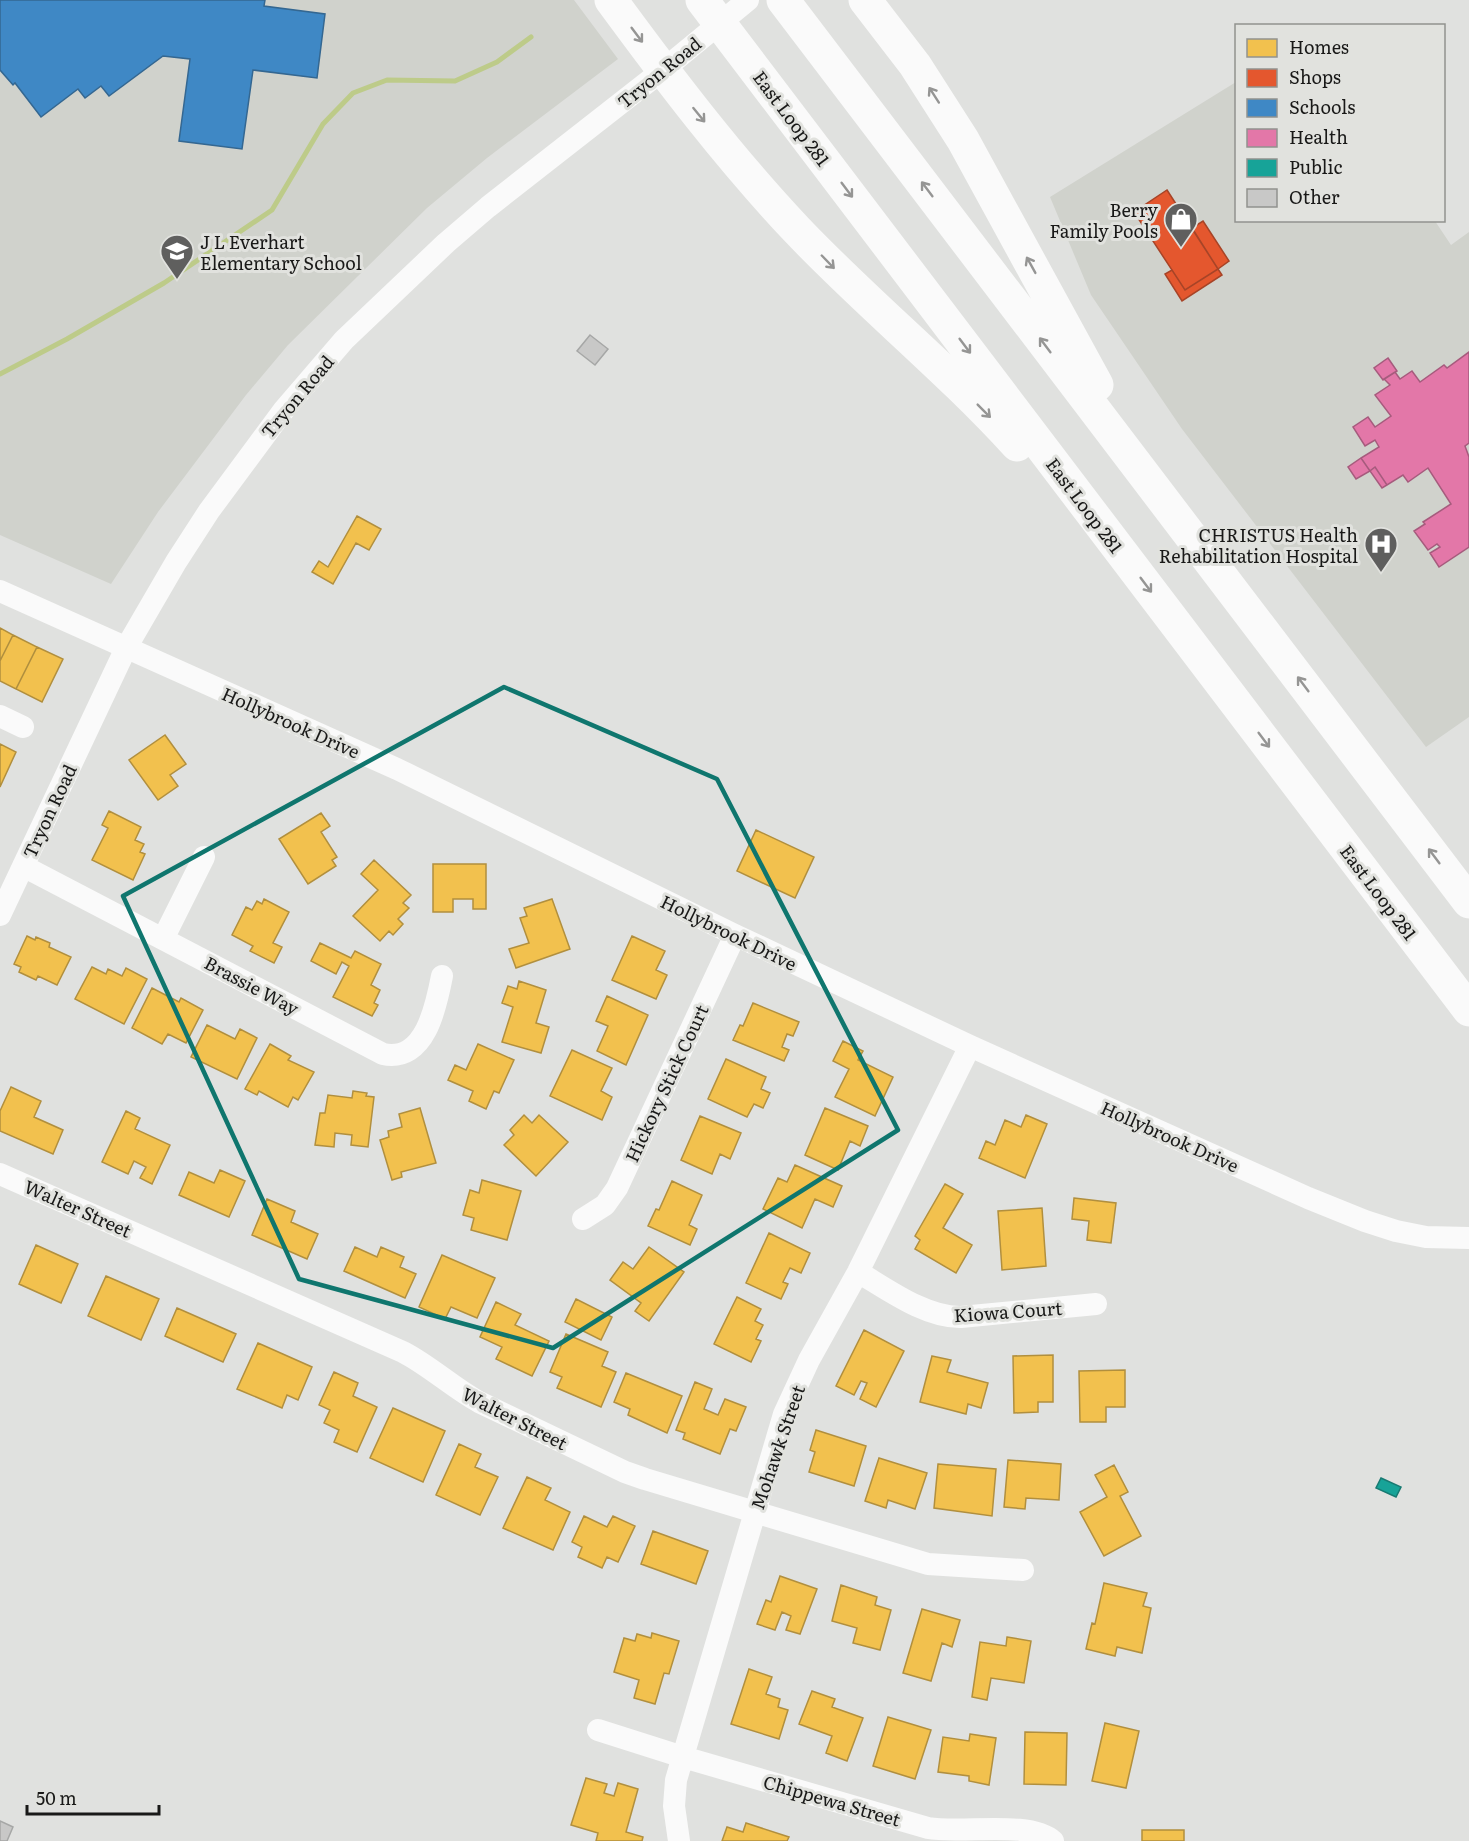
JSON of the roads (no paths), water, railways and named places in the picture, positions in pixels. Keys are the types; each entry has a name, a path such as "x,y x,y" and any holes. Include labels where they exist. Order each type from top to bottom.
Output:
{"highway":[{"path":"611,0 663,70 751,180 797,230 844,279 971,398 1046,478 1114,544"},
{"name":"East Loop 281","path":"702,0 1469,1010"},
{"path":"783,0 1469,902"},
{"path":"865,0 915,64 963,140 1079,354 1162,499"}],"street":[{"name":"Tryon Road","path":"0,915 126,648 176,562 231,479 283,411 344,340 403,282 467,225 748,0"},
{"name":"Hollybrook Drive","path":"0,591 397,769 735,935 970,1046 1347,1214 1412,1235 1469,1238"},
{"path":"0,717 23,727"},
{"path":"163,939 204,857"},
{"name":"Brassie Way","path":"23,866 389,1055 406,1052 419,1042 435,1010 442,976"},
{"name":"Hickory Stick Court","path":"583,1219 605,1205 616,1188 735,935"},
{"name":"Mohawk Street","path":"679,1841 674,1806 676,1780 754,1512 791,1396 858,1272 970,1046"},
{"name":"Walter Street","path":"0,1174 403,1352 427,1365 461,1392 479,1402 625,1472 928,1564 1023,1570"},
{"name":"Kiowa Court","path":"858,1272 922,1308 942,1316 961,1317 1096,1304"},
{"name":"Chippewa Street","path":"598,1730 928,1828 956,1831 1030,1830 1043,1834 1053,1841"}],"waterway":[{"path":"0,374 67,339 164,283 272,210 323,124 353,93 387,80 455,81 497,62 531,37"}],"place":[{"name":"Berry Family Pools","path":"1181,248"},
{"name":"J L Everhart Elementary School","path":"177,280"},
{"name":"CHRISTUS Health Rehabilitation Hospital","path":"1381,573"}]}
